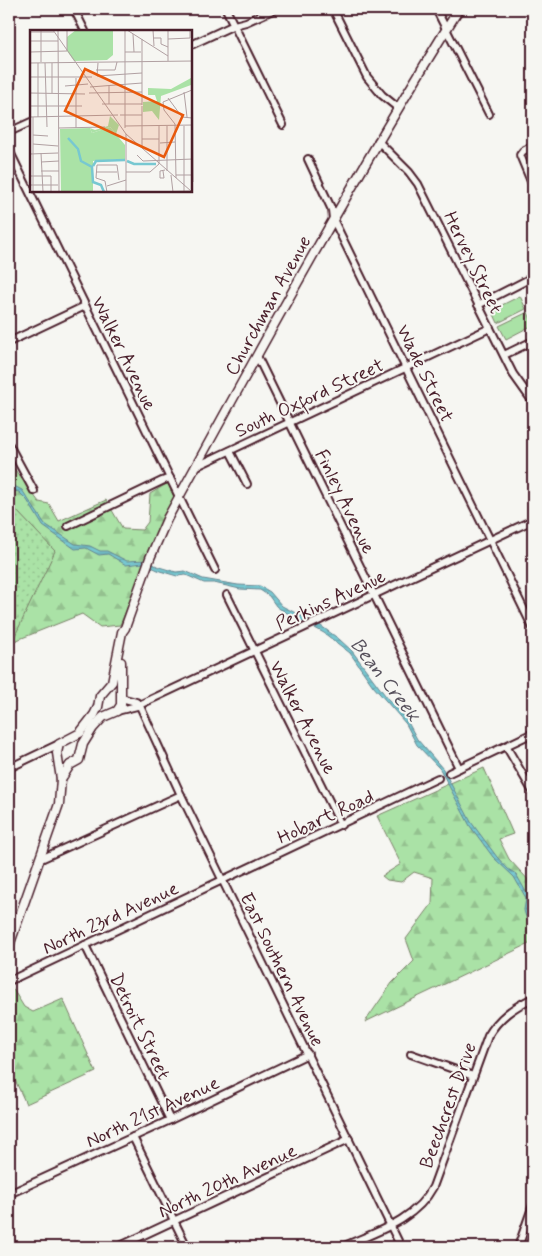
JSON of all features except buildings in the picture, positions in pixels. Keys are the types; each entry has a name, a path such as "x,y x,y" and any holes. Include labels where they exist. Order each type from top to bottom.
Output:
{"main road":[{"name":"Churchman Avenue","path":"117,711 121,705 120,662 125,628 150,558 167,519 333,219 378,141 459,9"},
{"name":"Churchman Avenue","path":"59,744 80,733 89,724 98,707 100,696 112,682 119,642 125,628"},
{"path":"105,691 114,691 121,697"},
{"path":"98,707 102,712 108,714"},
{"path":"61,780 73,763 80,757 83,744 93,728 108,714 117,711"},
{"path":"9,946 59,804 61,780 58,758 59,744"},
{"path":"58,758 65,763 73,763"}],"street":[{"path":"74,9 84,30"},
{"path":"226,9 284,125"},
{"path":"192,45 275,9"},
{"path":"333,9 367,77 382,95 398,108"},
{"path":"436,9 489,114"},
{"path":"9,132 30,122"},
{"name":"Hervey Street","path":"378,141 409,172 418,184 516,379 533,402"},
{"path":"533,146 523,151 520,155 533,186"},
{"name":"Walker Avenue","path":"9,150 215,570"},
{"name":"Wade Street","path":"308,159 332,210 333,219 533,628"},
{"path":"478,305 533,277"},
{"path":"9,342 85,306"},
{"name":"South Oxford Street","path":"195,468 490,328"},
{"path":"504,355 533,341"},
{"name":"Finley Avenue","path":"257,356 459,768"},
{"path":"9,445 34,491"},
{"path":"230,451 247,484"},
{"path":"68,526 170,478"},
{"name":"Perkins Avenue","path":"117,711 140,704 255,652 533,520"},
{"name":"Walker Avenue","path":"227,595 341,825"},
{"path":"121,697 140,704"},
{"name":"East Southern Avenue","path":"140,704 181,795 401,1247"},
{"path":"448,773 533,733"},
{"path":"9,768 59,744"},
{"path":"506,746 533,792"},
{"name":"Hobart Road","path":"223,880 438,778"},
{"path":"40,859 181,795"},
{"name":"North 23rd Avenue","path":"9,981 223,880"},
{"name":"Detroit Street","path":"86,944 170,1120"},
{"name":"Beechcrest Drive","path":"342,1247 407,1217 416,1210 430,1192 486,1041 498,1021 514,1007 533,998"},
{"name":"North 21st Avenue","path":"9,1194 308,1054"},
{"path":"411,1054 473,1076"},
{"path":"133,1137 186,1247"},
{"name":"North 20th Avenue","path":"118,1247 349,1139"},
{"path":"518,1247 533,1205"}],"green space":[{"path":"520,296 526,309 498,323 492,310"},
{"path":"528,312 533,325 506,339 499,326"},
{"path":"9,462 39,502 49,504 59,521 106,500 123,529 142,530 148,522 150,494 168,483 174,497 120,625 100,627 82,614 12,642 55,551 9,505"},
{"path":"9,505 56,551 9,649"},
{"path":"484,768 513,834 499,839 509,859 533,885 533,942 365,1022 392,983 414,961 406,939 432,904 433,878 414,872 401,882 387,880 382,876 401,864 377,816"},
{"path":"11,986 24,1007 33,1012 63,999 96,1072 26,1104 9,1067 9,987"}],"water":[{"name":"Bean Creek","path":"14,486 22,490 45,524 75,544 107,551 127,561 145,560 159,567 176,572 185,571 203,579 238,585 260,586 270,592 282,606 321,626 339,639 352,651 388,699 404,715 417,739 443,769 471,822 497,857 508,869 516,874 530,899 527,911 533,918 533,922 527,919 524,910 526,898 514,877 493,857 470,826 440,769 417,745 406,724 373,686 350,653 324,633 280,609 269,596 260,590 204,583 186,575 177,576 160,571 143,563 126,565 108,554 99,555 86,548 75,549 43,526 27,500 19,492 9,490 9,487"}]}
